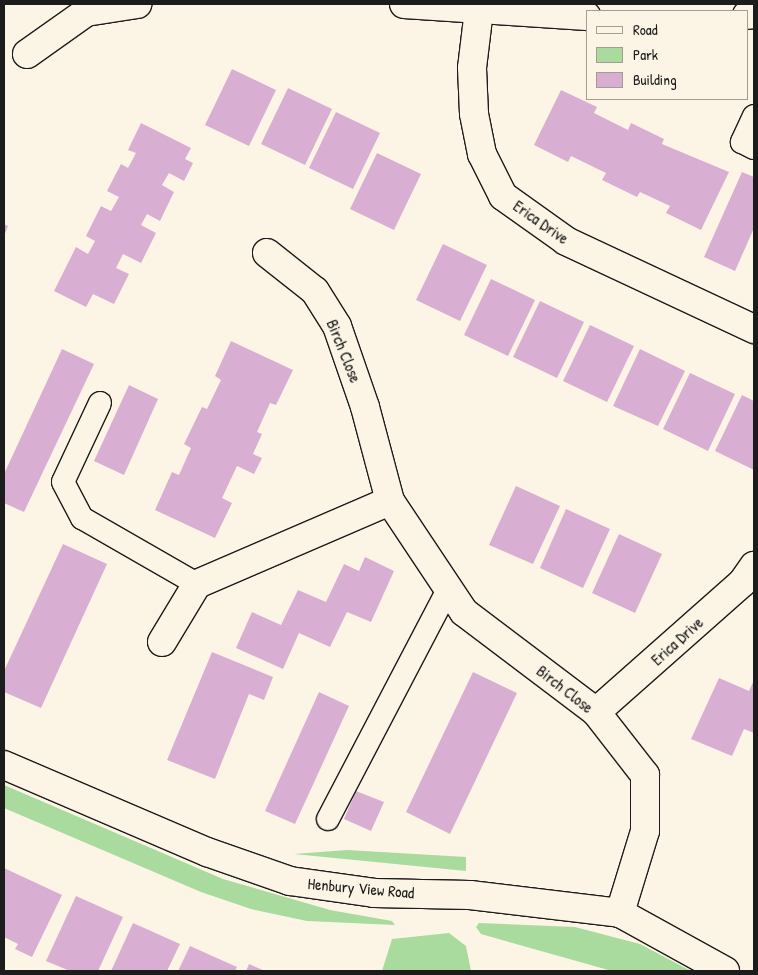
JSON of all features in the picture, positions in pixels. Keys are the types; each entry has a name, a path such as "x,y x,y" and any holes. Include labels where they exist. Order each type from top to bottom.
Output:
{"street":[{"path":"27,54 86,12 137,4"},
{"path":"404,4 586,16"},
{"name":"Erica Drive","path":"479,10 472,68 474,114 482,154 503,196 566,241 754,329"},
{"name":"Birch Close","path":"267,253 315,291 337,326 365,407 390,501 464,612 596,712 645,775 645,831 620,913"},
{"path":"162,642 197,584 390,501"},
{"name":"Erica Drive","path":"596,712 742,583 754,566"},
{"name":"Henbury View Road","path":"4,765 207,852 290,881 374,893 470,895 620,913 725,971"}],"lane":[{"path":"754,116 742,142 754,148"},
{"path":"100,403 63,482 82,518 197,584"},
{"path":"328,820 448,589"}],"green space":[{"path":"4,785 223,879 330,910 392,921 395,925 307,921 251,909 201,892 4,808"},
{"path":"347,850 466,857 466,871 294,854"},
{"path":"479,923 575,927 640,944 691,971 612,971 481,934 476,927"},
{"path":"449,933 466,946 471,971 382,971 392,939"}],"building":[{"path":"232,69 276,90 249,146 205,125"},
{"path":"288,88 332,109 305,165 261,144"},
{"path":"561,90 597,107 594,113 628,130 631,123 664,139 662,144 729,172 701,230 666,213 670,206 640,192 637,197 602,180 606,173 571,156 568,162 534,145"},
{"path":"336,112 380,133 353,189 309,168"},
{"path":"141,123 191,148 185,159 193,163 184,181 169,173 162,185 174,192 160,221 147,214 141,225 156,233 141,263 123,254 116,268 129,274 114,304 93,294 86,307 54,291 76,247 88,254 95,241 86,236 101,206 111,211 119,197 107,191 121,164 128,168 136,153 128,150"},
{"path":"377,153 421,174 394,230 350,209"},
{"path":"742,172 754,177 754,228 735,271 704,257"},
{"path":"4,224 8,226 4,236"},
{"path":"443,244 487,265 460,321 416,300"},
{"path":"491,279 535,300 508,356 464,335"},
{"path":"540,301 584,322 557,378 513,357"},
{"path":"590,325 634,346 607,402 563,381"},
{"path":"231,341 293,370 276,405 270,403 257,432 262,434 253,454 262,458 254,474 237,466 222,498 232,503 215,538 155,510 172,472 179,475 191,448 184,444 202,407 207,409 221,380 215,376"},
{"path":"62,349 94,364 24,512 4,503 4,474"},
{"path":"640,349 685,371 658,426 613,406"},
{"path":"690,373 735,394 708,451 663,429"},
{"path":"129,385 158,399 124,475 94,461"},
{"path":"742,395 754,401 754,470 715,451"},
{"path":"516,486 560,506 533,564 489,545"},
{"path":"566,509 610,529 583,588 540,568"},
{"path":"619,534 662,554 635,613 592,593"},
{"path":"63,544 107,564 41,708 4,692 4,671"},
{"path":"365,557 394,571 371,622 347,612 330,647 299,633 283,669 236,648 252,612 281,625 298,590 326,602 344,564 359,571"},
{"path":"212,652 273,677 264,700 249,694 215,779 167,760"},
{"path":"473,672 517,693 450,834 406,812"},
{"path":"719,678 749,691 754,680 754,733 744,729 732,756 691,739"},
{"path":"319,692 349,706 295,824 265,811"},
{"path":"356,791 384,802 371,831 344,819"},
{"path":"4,868 62,895 32,957 15,949 18,944 4,937"},
{"path":"76,896 123,917 98,971 70,971 46,961"},
{"path":"133,923 180,944 167,971 111,971"},
{"path":"190,946 237,967 235,971 178,971"},
{"path":"249,964 265,971 246,971"}]}
